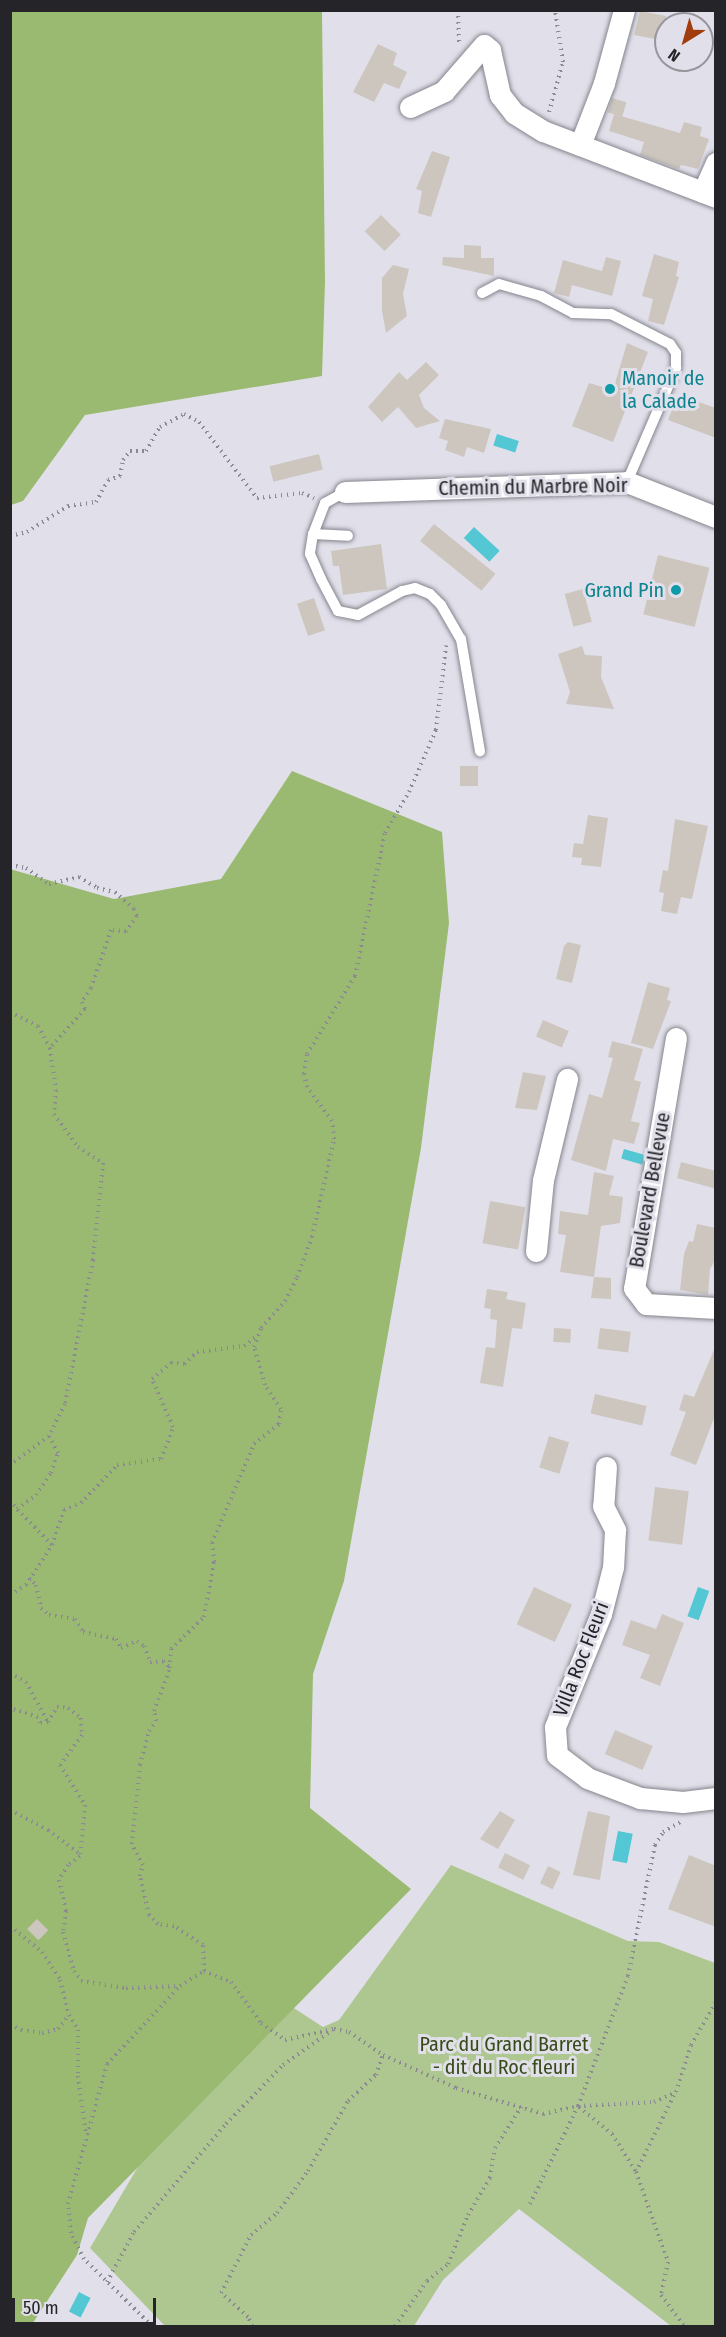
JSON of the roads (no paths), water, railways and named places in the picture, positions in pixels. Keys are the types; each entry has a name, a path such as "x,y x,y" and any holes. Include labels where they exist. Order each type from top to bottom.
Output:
{"street":[{"path":"580,145 604,83 624,10"},
{"path":"410,107 444,91 484,45 490,51 500,94 514,113 543,131 709,195 716,163"},
{"name":"Chemin du Marbre Noir","path":"345,492 627,482 716,518"},
{"name":"Boulevard Bellevue","path":"676,1038 634,1288 646,1304 716,1308"},
{"path":"536,1251 543,1180 567,1079"},
{"name":"Villa Roc Fleuri","path":"606,1467 603,1506 615,1530 613,1567 601,1614 555,1727 557,1755 587,1778 640,1798 683,1802 716,1798"}],"lane":[{"path":"482,293 499,284 541,296 573,313 611,314 670,344 676,353 676,368 627,482"},
{"path":"345,492 320,501 310,554 338,611 358,615 402,591 415,588 430,594 445,612 461,639 480,751"},
{"path":"313,534 348,536"}],"water":[{"path":"497,434 519,441 515,453 493,445"},
{"path":"474,527 500,551 489,562 464,538"},
{"path":"624,1149 645,1155 642,1165 621,1159"},
{"path":"698,1587 709,1591 699,1620 687,1616"},
{"path":"618,1831 633,1834 627,1863 612,1860"},
{"path":"79,2292 91,2298 81,2318 69,2312"}],"place":[{"name":"Manoir de la Calade","path":"610,389"},
{"name":"Grand Pin","path":"676,590"}],"park label":[{"name":"Parc du Grand Barret - dit du Roc fleuri","path":"504,2056"}]}
